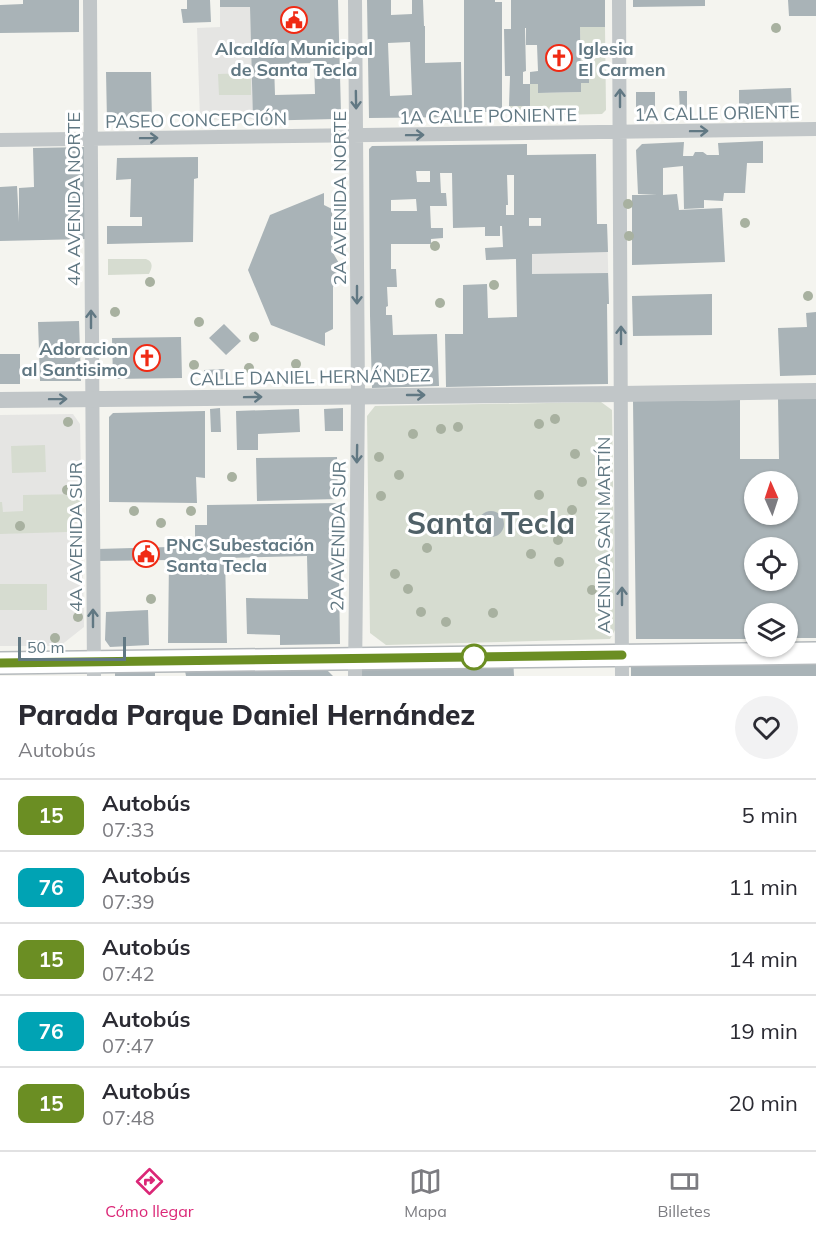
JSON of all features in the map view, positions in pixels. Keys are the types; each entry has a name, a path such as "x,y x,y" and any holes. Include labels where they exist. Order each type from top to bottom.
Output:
{"main road":[{"path":"0,663 94,669 355,668 622,655 816,653"}],"street":[{"name":"4A AVENIDA NORTE","path":"90,0 92,399"},
{"name":"2A AVENIDA NORTE","path":"355,0 358,396"},
{"name":"AVENIDA SAN MARTÍN","path":"619,0 622,676"},
{"name":"1A CALLE ORIENTE","path":"620,132 816,129"},
{"name":"1A CALLE PONIENTE","path":"356,135 620,132"},
{"name":"PASEO CONCEPCIÓN","path":"0,140 356,135"},
{"name":"CALLE DANIEL HERNÁNDEZ","path":"0,400 816,391"},
{"name":"2A AVENIDA SUR","path":"355,668 358,396"},
{"name":"4A AVENIDA SUR","path":"92,399 94,669"}],"shaded area":[{"path":"220,7 250,7 253,119 200,120 197,28 220,27"},
{"path":"580,27 605,27 606,110 602,114 511,116 510,106 530,105 530,84 538,84 538,93 581,92 581,83 589,83 589,71 581,71"},
{"path":"251,73 251,95 219,95 218,74"},
{"path":"607,224 609,304 517,306 515,226"},
{"path":"108,259 146,259 151,263 151,267 149,274 108,275"},
{"path":"601,402 612,410 615,630 610,639 386,645 370,633 367,416 375,406"},
{"path":"73,414 80,424 84,627 60,646 0,646 0,415"},
{"path":"45,445 46,472 12,473 11,446"},
{"path":"82,494 82,523 67,523 67,532 0,534 0,502 2,502 3,512 23,511 23,495"},
{"path":"0,584 47,584 47,610 0,610"}],"building":[{"path":"23,0 79,0 79,32 0,33 0,5 23,4"},
{"path":"187,0 210,0 211,22 183,23 181,9 187,9"},
{"path":"220,0 338,0 341,113 335,119 253,121 250,7 220,7","holes":["314,63 315,94 275,95 274,64"]},
{"path":"367,0 391,0 391,15 412,14 412,0 423,0 425,63 461,62 462,117 369,118","holes":["410,42 412,95 390,96 388,43"]},
{"path":"464,0 502,2 502,112 464,112"},
{"name":"Iglesia El Carmen","path":"511,0 605,0 605,27 580,27 581,71 589,70 589,83 581,83 581,92 538,93 538,84 530,84 530,106 509,106 510,76 505,76 504,29 511,29","holes":["525,28 526,28 526,45 537,45 538,71 530,72 530,84 523,84 523,72 526,71"]},
{"path":"633,0 705,0 705,6 633,7"},
{"path":"788,0 816,0 816,16 789,16"},
{"path":"106,72 151,72 152,122 107,121"},
{"path":"791,88 792,111 739,113 739,90"},
{"path":"679,91 687,91 687,113 680,114"},
{"path":"636,92 655,92 655,114 636,114"},
{"path":"763,141 763,163 747,163 745,193 724,193 723,201 704,200 704,208 684,209 683,166 663,168 663,195 677,194 679,210 722,208 725,262 632,265 632,195 657,195 638,194 636,150 642,144 684,142 683,156 693,156 695,152 719,155 718,143"},
{"path":"527,144 527,155 596,154 597,224 607,224 608,252 532,254 532,274 608,273 608,384 446,387 445,334 463,334 463,285 487,284 488,318 517,317 516,259 486,260 485,248 503,247 502,226 500,226 500,236 485,236 485,227 453,228 452,173 440,173 441,193 446,193 447,206 430,206 431,228 443,228 443,238 431,239 431,244 391,244 391,269 396,269 397,287 387,287 388,306 386,307 386,315 392,315 393,335 437,334 439,386 372,388 369,149 372,146","holes":["416,171 430,171 430,182 417,182","507,175 514,175 514,215 506,215 506,205 508,205","416,199 417,211 391,211 391,200","529,218 541,218 541,226 529,226"]},
{"path":"85,147 86,239 0,241 0,187 17,186 19,222 19,188 34,187 33,148"},
{"path":"198,157 198,178 194,179 193,242 107,244 107,226 142,226 142,217 130,217 131,179 116,180 117,158"},
{"path":"324,193 324,205 332,209 333,253 343,270 333,287 333,329 325,333 325,346 271,325 248,270 270,215"},
{"path":"712,294 712,335 633,336 632,296"},
{"path":"816,312 816,375 780,376 778,328 807,327 806,313"},
{"path":"79,321 81,381 40,381 38,322"},
{"path":"224,324 241,341 226,355 209,338"},
{"name":"Adoracion al Santisimo","path":"181,337 182,378 113,379 112,338"},
{"path":"0,354 20,354 20,384 0,384"},
{"path":"225,369 226,379 204,380 204,370"},
{"path":"816,398 816,638 798,638 798,603 744,603 744,639 636,639 633,401 740,400 740,459 779,459 778,399"},
{"path":"220,408 221,432 211,432 210,409"},
{"path":"343,408 343,431 325,431 324,409"},
{"path":"299,409 300,432 258,434 258,450 237,450 236,411"},
{"path":"205,411 205,478 196,477 197,503 109,502 109,417 113,413"},
{"path":"337,457 338,499 257,501 256,458"},
{"path":"338,503 340,644 280,645 280,635 247,634 246,598 308,599 307,556 225,558 227,643 168,643 169,560 97,561 97,549 169,547 169,542 195,541 195,525 207,525 207,505"},
{"path":"491,511 500,515 504,524 500,533 491,537 482,533 478,524 482,515"},
{"path":"148,610 149,645 110,647 105,640 106,612"},
{"path":"513,657 514,676 362,676 362,661"},
{"path":"816,657 816,676 631,676 631,658"},
{"path":"323,666 333,676 186,676 185,671"},
{"path":"115,667 155,667 155,676 115,676"}],"bus line":[{"name":"15","path":"0,663 622,655"}],"place":[{"name":"Alcaldía Municipal de Santa Tecla","path":"294,20"},
{"name":"Iglesia El Carmen","path":"559,58"},
{"name":"Adoracion al Santisimo","path":"147,358"},
{"name":"PNC Subestación Santa Tecla","path":"146,554"}],"district":[{"name":"Santa Tecla","path":"491,523"}]}
